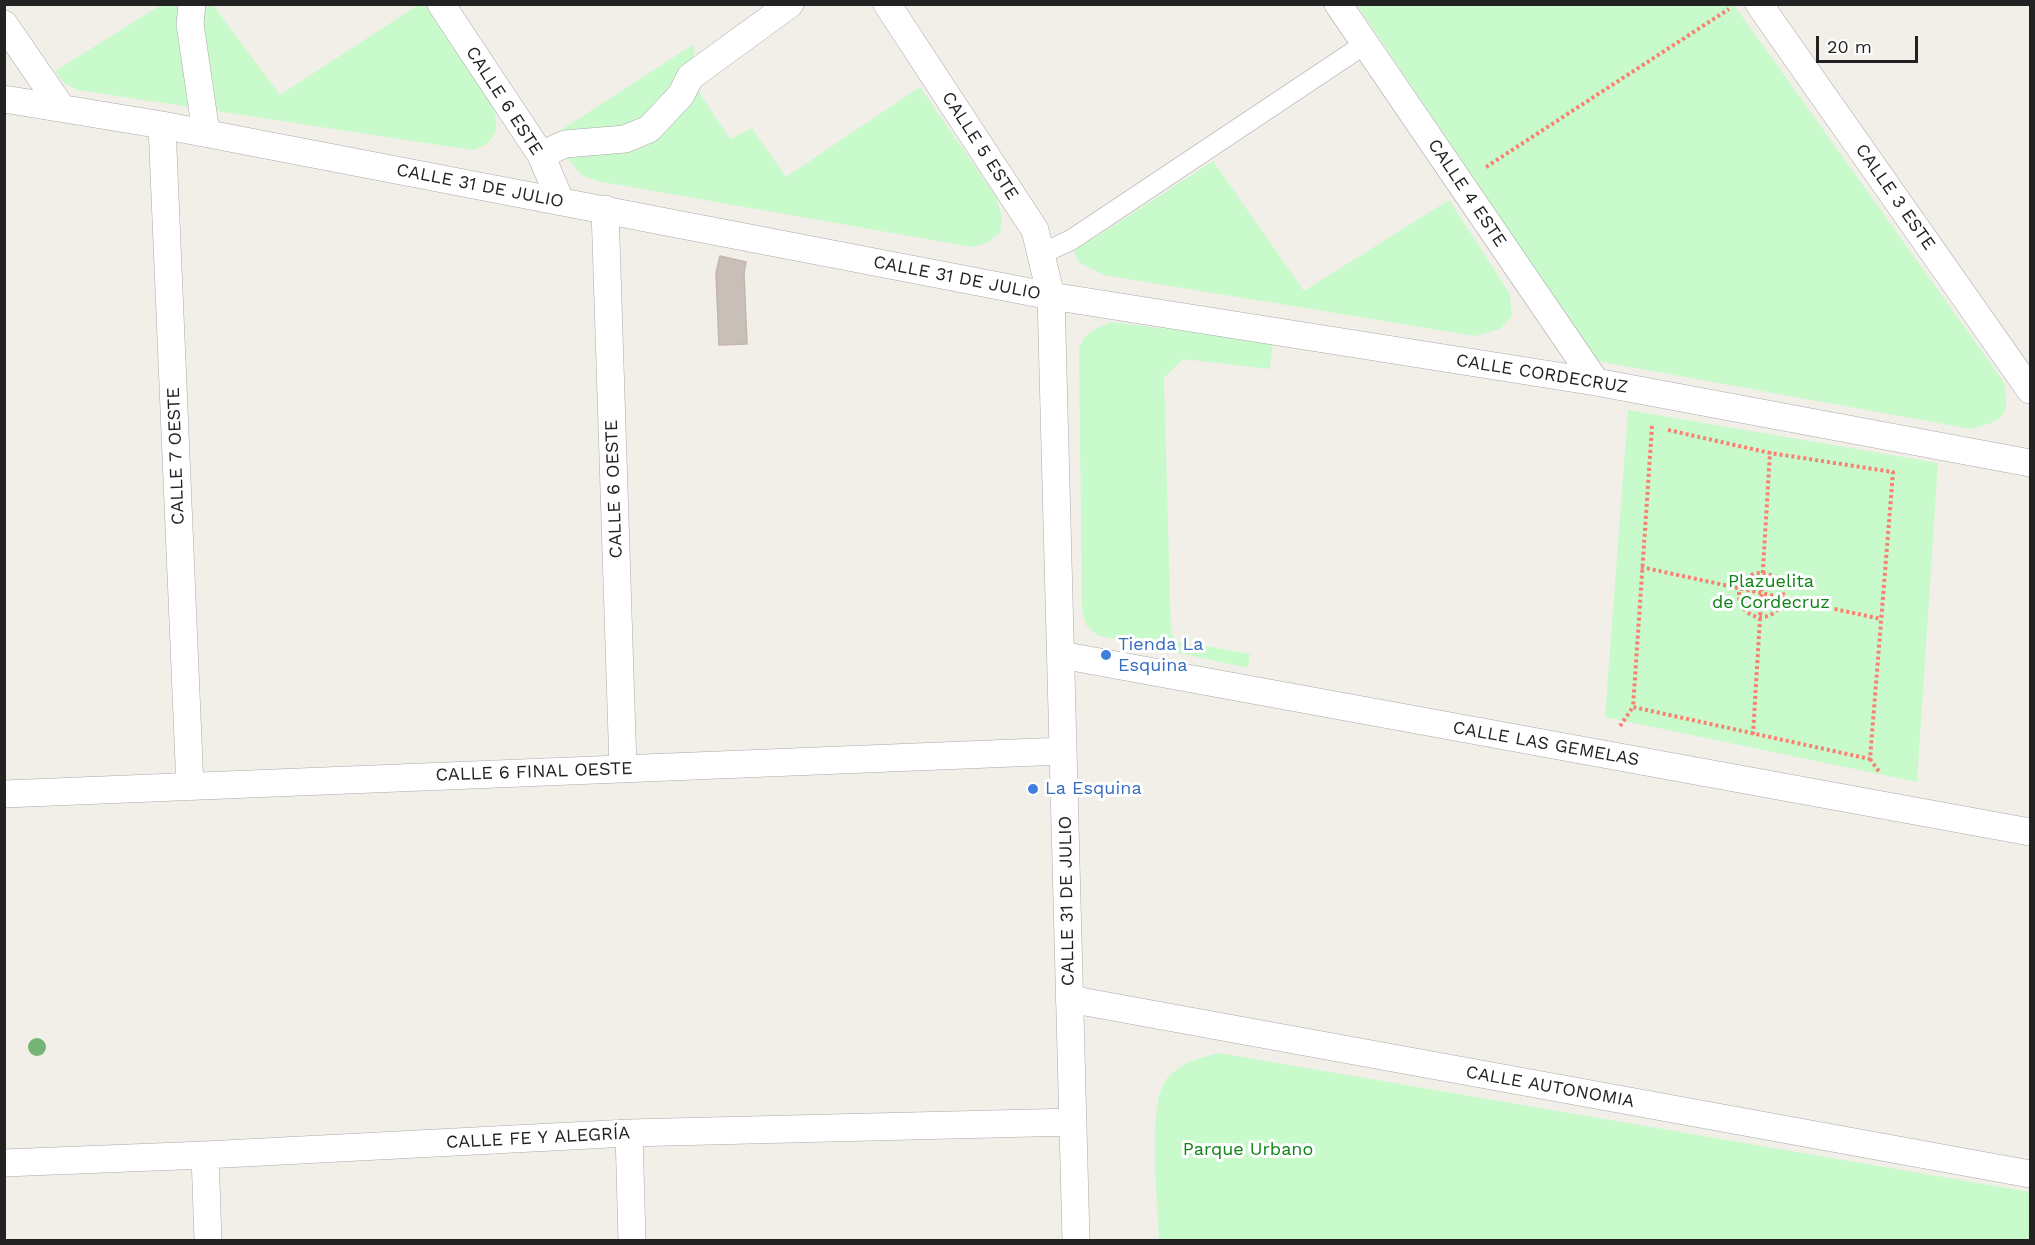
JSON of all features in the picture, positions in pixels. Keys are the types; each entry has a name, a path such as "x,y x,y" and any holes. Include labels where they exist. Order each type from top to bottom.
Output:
{"street":[{"path":"192,4 190,24 206,134"},
{"name":"CALLE 6 ESTE","path":"441,4 541,155 561,201"},
{"path":"541,155 565,144 625,139 649,129 681,94 690,77 790,4"},
{"name":"CALLE 5 ESTE","path":"887,4 1035,230 1052,296"},
{"name":"CALLE 4 ESTE","path":"1338,4 1596,382"},
{"name":"CALLE 3 ESTE","path":"1747,5 2031,390"},
{"path":"4,24 61,107"},
{"path":"1041,254 1071,240 1365,44"},
{"name":"CALLE 31 DE JULIO","path":"4,99 162,125 1052,296 1076,1240"},
{"name":"CALLE 7 OESTE","path":"162,125 190,787"},
{"name":"CALLE 6 OESTE","path":"605,209 623,768"},
{"name":"CALLE CORDECRUZ","path":"1052,296 1596,382 2031,463"},
{"name":"CALLE LAS GEMELAS","path":"1061,655 2031,832"},
{"name":"CALLE 6 FINAL OESTE","path":"4,794 1063,751"},
{"name":"CALLE AUTONOMIA","path":"1069,999 2031,1174"},
{"name":"CALLE FE Y ALEGRÍA","path":"4,1163 629,1133 1073,1122"},
{"path":"629,1133 632,1240"},
{"path":"205,1155 208,1240"}],"path":[{"path":"1460,183 1747,5"},
{"path":"1650,426 1770,453 1893,472 1870,759 1633,706 1650,426"},
{"path":"1753,734 1770,453"},
{"path":"1641,567 1782,600 1881,619"},
{"path":"1756,573 1763,573 1776,579 1783,592 1777,610 1761,617 1743,609 1739,590 1746,579 1756,573"}],"green space":[{"path":"161,5 213,5 280,95 418,5 425,5 493,107 496,129 491,140 472,150 78,90 65,84 55,71"},
{"path":"1357,5 1734,5 2003,381 2006,402 2002,415 1998,420 1971,429 1597,361"},
{"path":"694,44 694,59 657,109 623,131 555,134"},
{"path":"920,87 996,197 1002,217 1000,233 986,243 972,247 597,181 581,175 566,156 622,150 634,151 650,144 674,120 697,89 730,139 752,128 786,177"},
{"path":"1213,161 1304,291 1449,200 1510,294 1512,316 1500,329 1475,336 1104,275 1078,262 1074,251"},
{"path":"1112,322 1273,342 1270,369 1183,359 1164,378 1171,633 1176,641 1250,654 1248,668 1097,635 1086,625 1082,610 1079,351 1087,335"},
{"name":"Plazuelita de Cordecruz","path":"1628,410 1938,463 1917,782 1605,717"},
{"name":"Parque Urbano","path":"1219,1053 2030,1192 2030,1240 1159,1240 1155,1135 1159,1096 1169,1076 1181,1066"}],"building":[{"path":"720,256 746,262 744,273 747,344 719,345 716,273"}],"place":[{"name":"Tienda La Esquina","path":"1106,655"},
{"name":"La Esquina","path":"1033,789"}]}
